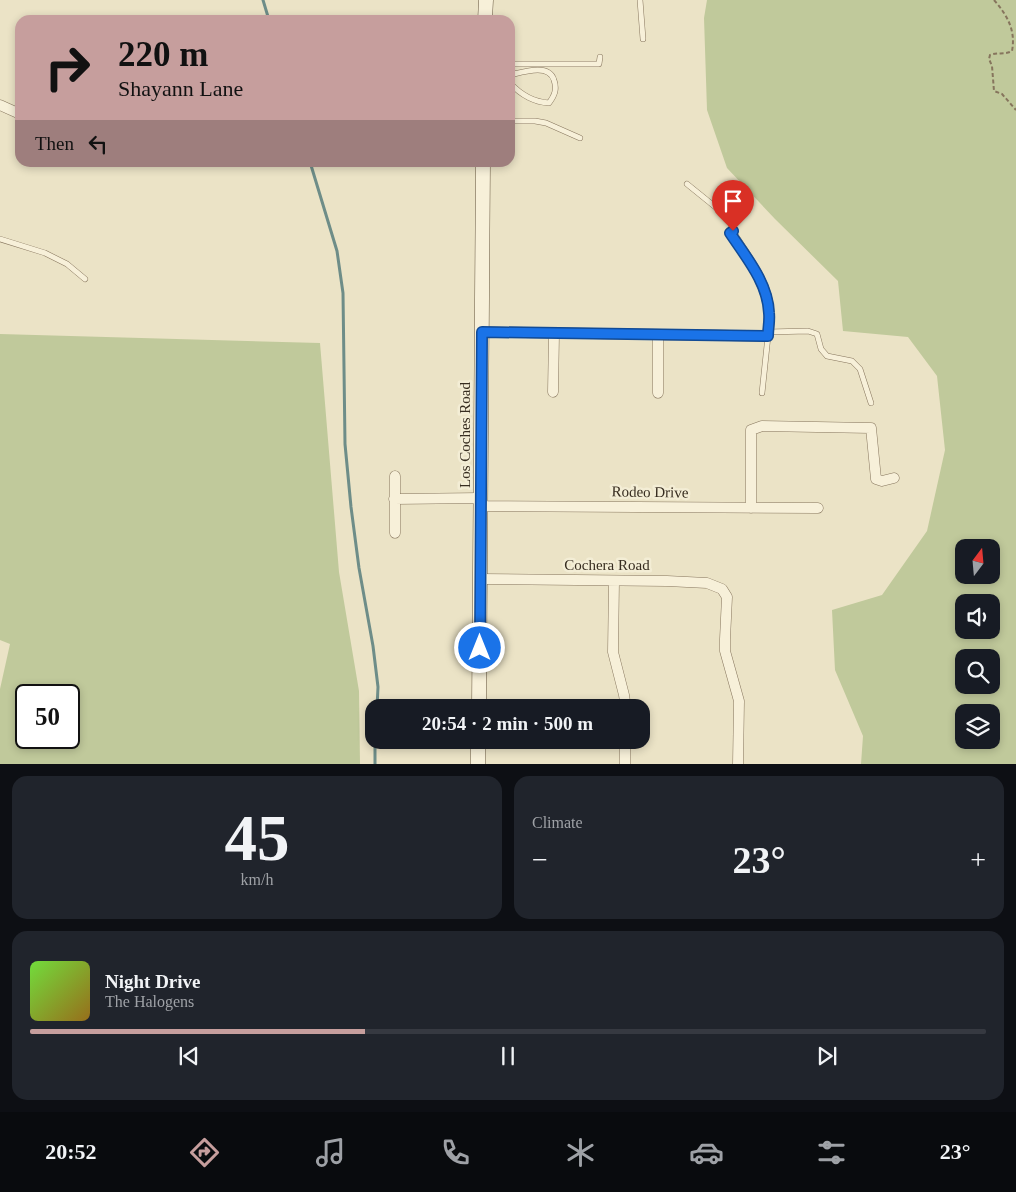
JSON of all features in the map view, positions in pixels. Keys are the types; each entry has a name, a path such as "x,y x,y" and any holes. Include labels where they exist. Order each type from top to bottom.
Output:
{"main road":[{"path":"485,15 486,0"},
{"name":"Los Coches Road","path":"479,699 483,167"},
{"path":"478,749 478,764"}],"street":[{"path":"0,105 15,112"},
{"path":"482,332 658,335 768,334 770,312 765,292 757,274 730,233 733,231"},
{"path":"553,392 554,334"},
{"path":"658,335 658,393"},
{"path":"750,508 752,430 762,426 872,428 876,479 882,481 894,478"},
{"path":"395,476 395,534"},
{"name":"Rodeo Drive","path":"394,499 818,508"},
{"name":"Cochera Road","path":"480,579 707,583 718,587 728,597 725,645 739,701 738,764"},
{"path":"614,581 613,652 625,699"},
{"path":"625,749 625,764"}],"lane":[{"path":"640,0 643,39"},
{"path":"515,64 599,64 600,57"},
{"path":"515,74 540,70 549,72 553,76 556,86 555,95 549,103 529,99 515,86"},
{"path":"515,121 546,123 580,138"},
{"path":"687,184 729,218 733,231"},
{"path":"0,239 45,253 67,264 85,279"},
{"path":"762,393 768,334 808,331 817,334 821,349 827,356 852,361 860,368 871,402"}],"path":[{"path":"994,0 1008,17 1015,32 1015,43 1012,51 1007,54 996,53 990,55 994,91 1002,94 1016,110"}],"green space":[{"path":"707,0 1016,0 1016,764 861,764 863,736 835,670 832,610 882,595 927,531 945,450 937,376 908,337 843,331 838,281 727,168 707,110 704,18"},
{"path":"0,334 320,343 339,572 359,691 360,764 0,764 0,689 10,644 0,640"}],"waterway":[{"path":"263,0 268,15"},
{"path":"312,167 337,251 343,293 345,444 359,568 373,646 378,687 377,699"},
{"path":"375,749 375,764"}],"route":[{"path":"480,648 482,332 768,336 770,312 765,292 757,274 730,233 733,231"}]}
